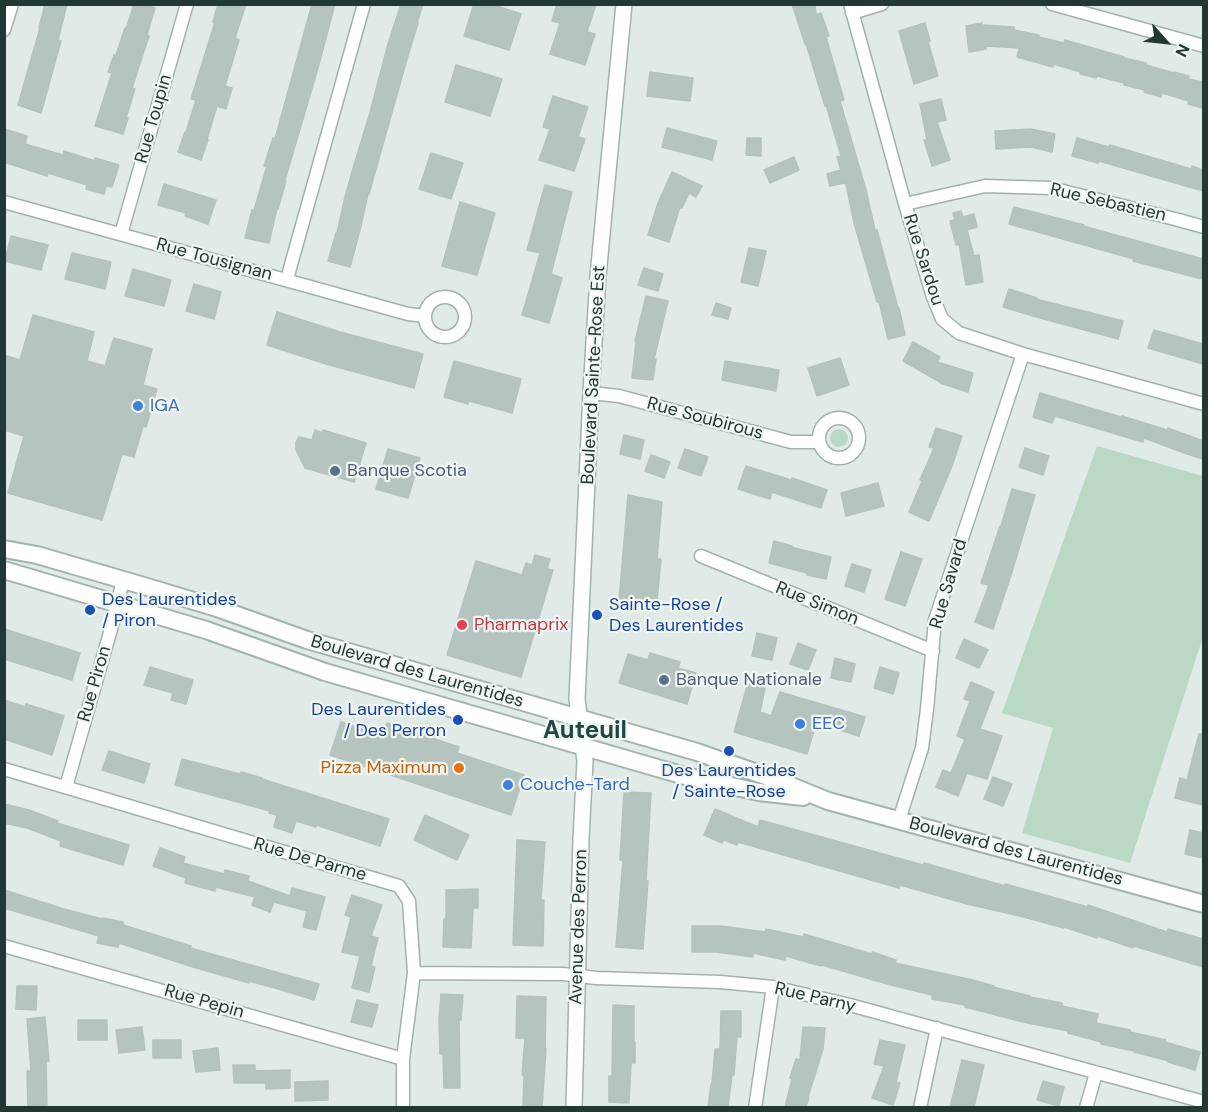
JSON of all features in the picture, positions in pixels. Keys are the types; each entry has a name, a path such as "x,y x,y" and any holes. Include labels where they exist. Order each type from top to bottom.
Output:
{"main road":[{"name":"Boulevard des Laurentides","path":"4,549 37,555 123,580 194,601 307,640 697,752 828,801 1203,904"},
{"name":"Boulevard des Laurentides","path":"4,570 214,633 325,672 675,774 759,792 828,801"}],"street":[{"path":"4,30 12,4"},
{"name":"Rue Toupin","path":"121,234 187,4"},
{"name":"Rue Tousignan","path":"4,202 287,279 364,4"},
{"name":"Boulevard Sainte-Rose Est","path":"583,746 577,699 591,393 598,276 624,4"},
{"path":"851,9 882,4"},
{"path":"1052,4 1203,46"},
{"name":"Rue Sardou","path":"851,9 905,204 933,297 942,319 959,333 1023,354 1203,404"},
{"name":"Rue Sebastien","path":"905,204 985,186 1051,188 1203,227"},
{"path":"287,279 408,314 425,316"},
{"name":"Rue Savard","path":"899,820 922,748 935,620 1023,354"},
{"name":"Rue Soubirous","path":"591,393 609,394 791,442 819,442"},
{"name":"Rue Simon","path":"701,556 933,651"},
{"name":"Rue Piron","path":"66,787 123,580"},
{"name":"Avenue des Perron","path":"574,1107 585,761 583,746"},
{"name":"Rue De Parme","path":"4,769 399,886 409,901 414,973 403,1059 403,1107"},
{"name":"Rue Pepin","path":"4,946 403,1059"},
{"name":"Rue Parny","path":"414,973 563,974 596,978 720,982 773,987 937,1028 1203,1102"},
{"path":"755,1107 773,987"},
{"path":"920,1107 937,1028"},
{"path":"1086,1107 1096,1073"}],"green space":[{"path":"839,429 845,432 848,438 845,444 839,447 833,444 830,438 833,432"},
{"path":"1097,446 1203,476 1203,637 1130,863 1022,833 1053,728 1002,713"}],"building":[{"path":"45,4 67,4 58,40 61,41 41,113 18,105"},
{"path":"134,4 144,4 155,8 147,35 149,36 132,88 135,89 123,134 95,126 112,73 108,72"},
{"path":"218,4 246,4 235,38 239,40 225,86 232,88 226,109 217,106 201,160 178,152 196,100 191,99 215,22 213,22"},
{"path":"312,4 335,4 269,243 245,238 267,166 264,166 273,138 275,139"},
{"path":"401,4 423,4 368,194 350,267 328,261"},
{"path":"474,4 491,4 521,14 509,50 464,36"},
{"path":"557,4 596,4 587,32 595,34 585,65 550,54 560,23 552,21"},
{"path":"792,4 815,4 816,15 821,13 829,36 826,37 844,100 840,101 905,335 888,339 854,223 846,184 830,186 827,174 841,170 837,157 841,156"},
{"path":"925,23 938,76 914,84 899,31"},
{"path":"982,23 982,25 1014,27 1014,30 1064,43 1065,40 1189,76 1188,79 1203,82 1203,108 1162,93 1161,97 1124,85 1124,83 1017,57 1019,48 986,46 986,49 969,52 966,26"},
{"path":"456,65 502,79 490,116 445,102"},
{"path":"650,72 693,78 690,101 647,96"},
{"path":"553,96 588,107 578,137 585,139 574,171 539,160 550,129 543,127"},
{"path":"941,99 946,120 937,122 950,160 932,166 924,140 927,140 920,104"},
{"path":"667,128 717,141 712,160 662,147"},
{"path":"4,129 27,136 25,144 63,155 64,151 95,161 95,158 119,165 112,187 106,186 104,194 86,189 87,185 48,173 47,176 4,162"},
{"path":"1031,129 1055,134 1052,152 1031,147 996,149 995,131"},
{"path":"747,138 761,138 761,156 746,155"},
{"path":"1077,138 1109,147 1110,145 1191,169 1192,166 1203,170 1203,191 1099,161 1098,163 1072,156"},
{"path":"431,153 463,163 451,199 419,189"},
{"path":"794,157 799,170 770,183 764,170"},
{"path":"672,172 702,186 696,197 689,193 682,208 680,207 669,242 648,235 658,203"},
{"path":"164,184 216,200 208,224 185,216 186,213 158,205"},
{"path":"545,185 572,192 551,274 562,278 549,323 522,315 540,253 527,250"},
{"path":"460,202 495,213 477,275 442,266"},
{"path":"1014,207 1203,259 1202,279 1009,224"},
{"path":"961,211 963,217 974,214 977,227 967,230 974,256 979,255 983,282 966,285 959,244 956,245 950,221 955,220 953,213"},
{"path":"11,236 48,245 41,270 5,261"},
{"path":"749,248 766,251 758,286 741,282"},
{"path":"72,253 111,262 105,289 65,279"},
{"path":"644,268 663,274 658,291 638,285"},
{"path":"133,269 171,280 164,306 125,296"},
{"path":"194,284 221,292 214,319 186,311"},
{"path":"1009,289 1036,299 1123,321 1118,339 1003,307"},
{"path":"646,296 668,301 654,359 656,359 653,380 632,378 635,341"},
{"path":"716,303 731,308 728,319 712,315"},
{"path":"277,312 340,332 423,354 414,388 267,345"},
{"path":"33,315 94,332 87,361 105,366 114,338 152,349 143,385 157,389 146,427 143,426 134,457 122,454 102,520 8,493 24,436 4,430 4,355 20,360"},
{"path":"1154,330 1203,344 1203,364 1148,348"},
{"path":"913,342 940,357 937,362 973,373 968,392 940,383 903,361"},
{"path":"840,358 849,385 817,396 808,368"},
{"path":"454,361 521,379 512,413 469,401 468,404 444,397"},
{"path":"725,361 779,370 776,391 722,380"},
{"path":"1040,393 1167,430 1168,428 1203,441 1203,459 1144,438 1143,442 1055,416 1052,423 1033,417"},
{"path":"936,428 962,436 929,521 909,512 934,448 929,447"},
{"path":"315,430 323,433 323,430 366,443 354,482 305,468 296,450 296,442 299,437 312,440"},
{"path":"624,435 644,440 640,459 620,454"},
{"path":"1025,448 1049,456 1043,475 1019,467"},
{"path":"388,449 420,458 408,498 376,489"},
{"path":"685,449 708,457 701,476 678,468"},
{"path":"651,455 670,462 664,478 645,471"},
{"path":"746,466 827,490 821,508 772,492 770,499 738,489"},
{"path":"878,483 884,506 846,516 841,493"},
{"path":"1012,489 1035,495 993,629 975,622 989,585 981,583"},
{"path":"628,495 662,502 657,559 661,559 656,611 619,601"},
{"path":"774,541 831,557 826,579 769,563"},
{"path":"901,552 922,559 905,606 885,599"},
{"path":"535,555 550,559 547,569 553,570 521,677 447,655 476,561 522,575 526,563 532,565"},
{"path":"852,564 871,570 864,592 845,586"},
{"path":"4,629 80,653 72,680 4,659"},
{"path":"757,633 777,638 772,660 752,656"},
{"path":"964,639 988,650 979,668 956,658"},
{"path":"798,643 816,650 808,670 790,664"},
{"path":"650,653 680,662 678,668 696,673 687,704 619,683 628,654 648,660"},
{"path":"835,658 855,664 851,682 831,678"},
{"path":"150,667 193,680 186,704 171,700 173,693 144,685"},
{"path":"880,667 899,673 893,694 874,688"},
{"path":"971,682 994,692 980,729 1002,736 987,779 967,773 958,796 936,787 943,770 951,773 965,739 957,736 970,701 964,699"},
{"path":"748,683 765,688 760,712 771,716 780,692 865,717 859,736 816,723 807,754 734,732"},
{"path":"4,700 25,707 26,704 64,716 52,755 4,739"},
{"path":"341,722 383,736 387,723 459,747 457,753 524,775 511,815 330,755"},
{"path":"1199,734 1203,734 1203,805 1175,798 1180,778 1187,780"},
{"path":"109,751 150,764 144,783 102,770"},
{"path":"182,759 262,778 389,819 380,846 316,825 316,827 296,821 292,833 274,827 277,815 269,813 270,811 175,785"},
{"path":"993,777 1012,784 1003,806 984,799"},
{"path":"624,792 651,793 643,949 616,947 623,860 620,860"},
{"path":"4,804 29,810 58,821 57,823 129,845 123,865 60,846 61,841 27,828 4,823"},
{"path":"715,809 758,827 760,820 923,865 924,863 1005,886 1005,884 1088,907 1088,905 1167,932 1168,929 1203,939 1203,967 1098,936 1097,938 1064,927 900,885 899,888 738,842 737,845 724,840 722,843 704,835"},
{"path":"425,815 469,835 457,860 414,840"},
{"path":"1190,830 1203,833 1203,858 1185,854"},
{"path":"517,840 545,842 541,900 544,900 543,946 513,945"},
{"path":"160,848 185,857 183,863 224,874 225,870 249,876 248,881 290,896 292,888 325,897 316,930 303,927 307,911 274,902 270,912 252,905 255,897 216,887 215,891 185,883 186,878 153,866"},
{"path":"478,889 478,908 473,908 471,948 443,947 446,890"},
{"path":"4,890 64,909 123,922 123,925 191,946 190,948 319,984 314,1000 193,967 119,943 118,947 97,943 99,936 4,908"},
{"path":"352,895 382,905 371,936 378,938 371,966 375,967 369,992 352,988 360,956 342,952 351,917 345,915"},
{"path":"692,926 721,926 765,932 766,929 803,937 804,934 872,954 872,952 896,960 895,963 1062,1003 1062,1006 1098,1014 1096,1023 1166,1040 1165,1042 1200,1052 1195,1070 1134,1051 1101,1044 1101,1042 1068,1033 1068,1031 932,999 932,995 786,956 785,960 753,953 753,957 717,952 692,952"},
{"path":"17,986 37,986 36,1010 16,1009"},
{"path":"441,994 463,995 461,1020 459,1020 460,1088 444,1088 443,1054 440,1054"},
{"path":"517,996 546,997 546,1049 542,1107 523,1107 524,1075 522,1075 525,1038 516,1038"},
{"path":"357,1000 378,1005 372,1027 351,1022"},
{"path":"613,1005 634,1006 635,1063 631,1063 629,1103 609,1102 609,1076 612,1076"},
{"path":"721,1011 741,1011 741,1037 737,1037 734,1075 732,1075 728,1107 708,1107 715,1049 720,1049"},
{"path":"45,1017 49,1061 46,1061 47,1107 28,1107 27,1071 31,1071 27,1019"},
{"path":"78,1020 107,1020 107,1040 78,1040"},
{"path":"142,1027 145,1050 119,1053 116,1030"},
{"path":"803,1027 825,1028 823,1049 806,1107 785,1107 796,1059 800,1060"},
{"path":"153,1040 181,1040 181,1058 153,1058"},
{"path":"880,1040 905,1045 896,1082 900,1083 893,1105 872,1098 884,1066 874,1064"},
{"path":"218,1048 220,1070 196,1072 193,1051"},
{"path":"962,1060 984,1065 974,1107 950,1107"},
{"path":"233,1065 255,1065 255,1071 290,1070 290,1088 266,1089 266,1083 234,1083"},
{"path":"328,1081 328,1100 295,1101 295,1082"},
{"path":"1043,1081 1064,1087 1059,1106 1037,1100"}],"place":[{"name":"IGA","path":"138,406"},
{"name":"Banque Scotia","path":"335,471"},
{"name":"Des Laurentides / Piron","path":"90,610"},
{"name":"Sainte-Rose / Des Laurentides","path":"597,615"},
{"name":"Pharmaprix","path":"462,625"},
{"name":"Banque Nationale","path":"664,680"},
{"name":"Des Laurentides / Des Perron","path":"458,720"},
{"name":"EEC","path":"800,724"},
{"name":"Des Laurentides / Sainte-Rose","path":"729,751"},
{"name":"Pizza Maximum","path":"459,768"},
{"name":"Couche-Tard","path":"508,785"}],"district":[{"name":"Auteuil","path":"585,732"}]}
